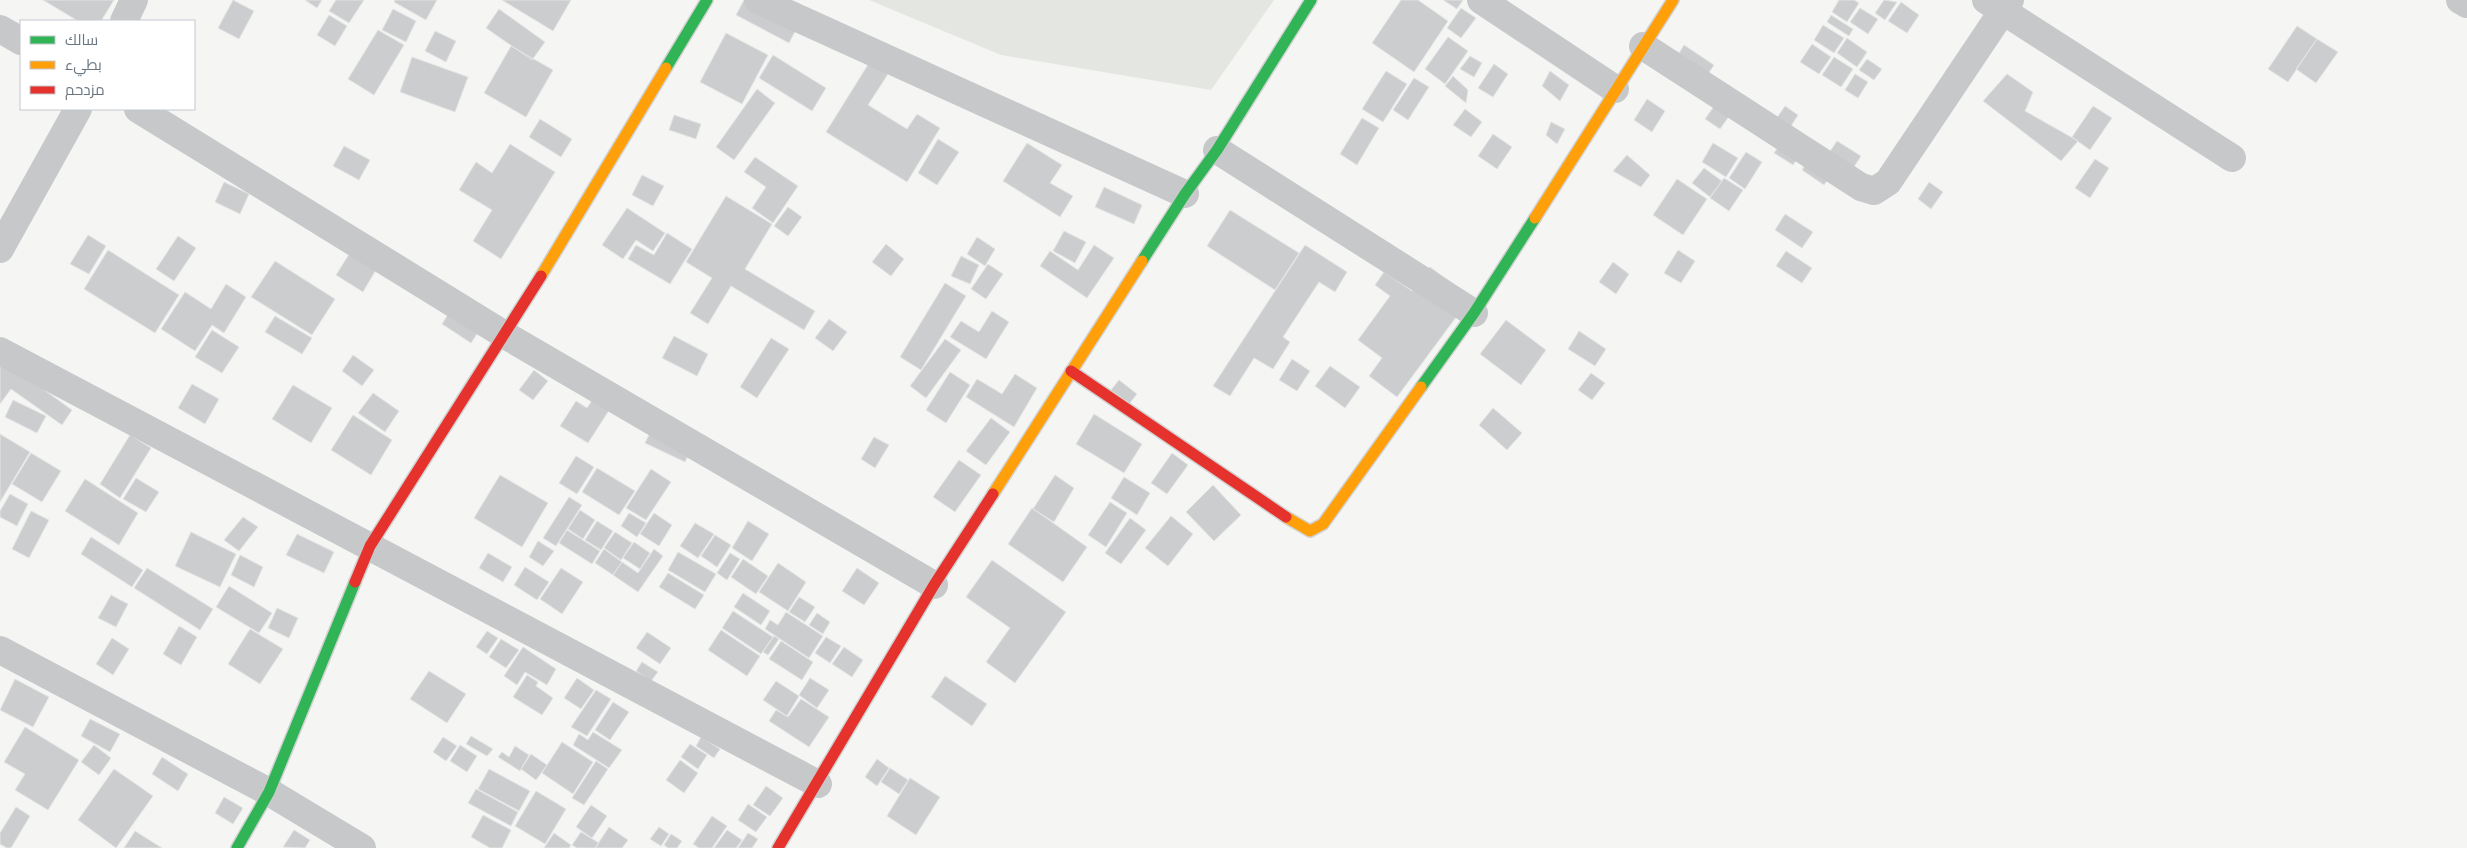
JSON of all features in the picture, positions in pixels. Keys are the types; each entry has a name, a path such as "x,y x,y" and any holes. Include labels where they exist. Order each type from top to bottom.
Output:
{"street":[{"path":"124,20 134,0"},
{"path":"237,848 269,792 370,546 505,335 707,0"},
{"path":"758,0 1185,194"},
{"path":"778,848 818,784 934,584 1185,194 1217,150 1311,0"},
{"path":"1481,0 1614,90"},
{"path":"1071,371 1292,521 1310,531 1323,524 1474,313 1614,90 1673,0"},
{"path":"2460,0 2467,4"},
{"path":"1643,46 1861,187 1874,191 1888,182 2000,4 2232,158"},
{"path":"0,29 20,40"},
{"path":"0,249 77,110"},
{"path":"140,110 505,335 934,584"},
{"path":"1217,150 1474,313"},
{"path":"0,351 818,784"},
{"path":"0,650 269,792 362,848"}],"shaded area":[{"path":"869,0 1274,0 1211,90 1001,55"}],"building":[{"path":"43,0 114,0 102,20 76,20"},
{"path":"233,0 254,11 239,39 218,28"},
{"path":"305,0 322,0 317,8"},
{"path":"336,0 364,0 349,23 329,11"},
{"path":"395,0 437,0 426,20 394,2"},
{"path":"502,0 571,0 553,31"},
{"path":"744,0 763,0 801,20 789,43 736,15"},
{"path":"1401,0 1418,0 1448,21 1414,72 1372,43"},
{"path":"1443,0 1463,0 1457,9"},
{"path":"1839,0 1854,0 1859,3 1847,22 1832,12"},
{"path":"1884,0 1897,2 1885,20 1875,13"},
{"path":"1901,2 1919,15 1907,33 1888,21"},
{"path":"1461,8 1476,18 1461,38 1447,28"},
{"path":"1860,8 1878,19 1868,34 1850,22"},
{"path":"393,9 416,21 406,42 382,30"},
{"path":"499,9 545,42 532,60 486,28"},
{"path":"329,15 347,26 335,46 317,35"},
{"path":"1831,15 1853,29 1849,36 1827,22"},
{"path":"1823,25 1844,38 1834,53 1814,40"},
{"path":"2297,26 2317,39 2288,82 2268,69"},
{"path":"378,30 404,45 374,95 348,79"},
{"path":"435,31 456,41 446,62 425,51"},
{"path":"726,33 768,55 742,104 700,82"},
{"path":"1448,37 1468,51 1445,84 1425,69"},
{"path":"1847,38 1867,52 1857,67 1837,53"},
{"path":"2317,39 2338,52 2316,83 2296,69"},
{"path":"1812,44 1831,57 1819,74 1800,62"},
{"path":"1684,45 1714,65 1704,80 1675,60"},
{"path":"511,46 553,70 526,117 484,93"},
{"path":"773,55 826,88 812,111 759,78"},
{"path":"1470,56 1482,63 1474,77 1460,69"},
{"path":"412,57 468,77 455,112 400,92"},
{"path":"1834,57 1853,69 1841,87 1822,75"},
{"path":"1867,59 1882,69 1874,80 1859,70"},
{"path":"869,63 888,74 868,105 907,129 917,114 940,128 907,182 826,132"},
{"path":"1494,64 1508,74 1493,97 1478,88"},
{"path":"1386,71 1407,84 1383,122 1362,109"},
{"path":"1550,71 1569,85 1560,101 1542,86"},
{"path":"1855,74 1868,82 1858,98 1845,90"},
{"path":"2007,74 2033,92 2025,111 2078,141 2061,161 1983,101"},
{"path":"1453,76 1468,90 1466,103 1445,86"},
{"path":"1414,78 1429,87 1408,120 1393,110"},
{"path":"757,89 775,103 734,160 716,147"},
{"path":"1647,99 1665,111 1652,132 1634,120"},
{"path":"1717,102 1732,112 1720,129 1705,119"},
{"path":"1785,106 1798,115 1786,134 1772,125"},
{"path":"2093,106 2112,118 2090,150 2072,137"},
{"path":"1465,109 1482,122 1471,137 1453,125"},
{"path":"674,115 701,124 696,139 669,130"},
{"path":"1362,118 1379,128 1357,165 1340,154"},
{"path":"540,119 572,139 561,157 529,137"},
{"path":"1551,122 1565,129 1557,144 1546,135"},
{"path":"1493,134 1512,147 1497,169 1478,156"},
{"path":"938,139 959,152 937,185 918,173"},
{"path":"1783,140 1802,152 1793,165 1774,153"},
{"path":"1837,141 1861,156 1850,173 1826,157"},
{"path":"1027,143 1062,165 1050,183 1073,196 1060,217 1003,181"},
{"path":"1713,143 1738,158 1726,177 1702,162"},
{"path":"510,144 555,172 501,259 473,241 492,210 459,190 476,162 492,173"},
{"path":"344,146 370,160 359,180 333,166"},
{"path":"1746,152 1762,162 1745,189 1729,178"},
{"path":"1627,155 1650,175 1641,187 1613,171"},
{"path":"755,157 798,186 773,223 752,208 766,187 744,172"},
{"path":"1810,158 1832,173 1824,185 1802,170"},
{"path":"2095,159 2109,168 2090,198 2075,188"},
{"path":"1704,168 1722,181 1710,197 1692,183"},
{"path":"642,175 664,186 653,206 632,195"},
{"path":"1724,178 1743,190 1729,211 1710,198"},
{"path":"1677,179 1707,199 1683,235 1653,215"},
{"path":"224,182 249,194 240,214 215,202"},
{"path":"1929,182 1943,192 1931,209 1918,199"},
{"path":"1104,187 1142,205 1134,224 1095,207"},
{"path":"726,196 772,224 745,269 815,311 804,330 731,286 708,324 690,313 712,278 686,262"},
{"path":"788,207 802,217 788,236 774,226"},
{"path":"627,208 665,233 653,251 636,240 623,259 602,245"},
{"path":"1230,210 1299,253 1275,290 1207,246"},
{"path":"1785,214 1813,232 1802,248 1775,230"},
{"path":"1064,231 1086,242 1075,263 1053,251"},
{"path":"667,233 692,249 670,284 628,259 636,245 654,255"},
{"path":"88,235 106,246 89,274 70,264"},
{"path":"178,236 196,248 174,281 156,269"},
{"path":"977,237 995,249 985,266 967,254"},
{"path":"886,244 904,259 891,276 872,262"},
{"path":"1094,245 1114,258 1087,298 1040,266 1050,251 1078,270"},
{"path":"1305,245 1347,272 1335,292 1319,282 1283,337 1290,342 1273,369 1254,358 1230,396 1213,386"},
{"path":"108,250 179,295 155,333 84,289"},
{"path":"1678,250 1695,261 1681,283 1664,273"},
{"path":"351,251 377,268 363,292 336,275"},
{"path":"1786,251 1812,268 1802,283 1776,266"},
{"path":"961,256 979,265 970,284 951,276"},
{"path":"275,261 335,299 312,335 251,297"},
{"path":"1613,262 1629,274 1616,294 1599,282"},
{"path":"988,264 1003,274 986,299 971,289"},
{"path":"1430,267 1471,297 1397,397 1369,376 1382,358 1358,340 1390,296 1375,285 1384,272 1412,291"},
{"path":"945,283 966,296 921,370 900,357"},
{"path":"226,284 246,297 224,333 212,325 195,351 161,329 185,292 211,309"},
{"path":"453,306 483,325 471,343 442,324"},
{"path":"992,311 1009,322 986,359 950,337 961,321 979,332"},
{"path":"275,316 312,338 302,354 265,332"},
{"path":"829,319 847,332 833,351 815,338"},
{"path":"1506,320 1546,350 1521,385 1480,354"},
{"path":"212,330 239,347 222,373 195,357"},
{"path":"1579,331 1606,349 1595,366 1568,349"},
{"path":"674,336 708,354 697,376 662,358"},
{"path":"771,338 789,349 757,398 740,387"},
{"path":"945,339 961,350 926,398 910,386"},
{"path":"353,355 374,370 362,386 342,371"},
{"path":"0,358 72,410 62,425 11,389 0,404"},
{"path":"1292,359 1310,371 1297,391 1279,380"},
{"path":"1330,366 1360,387 1345,408 1315,386"},
{"path":"534,370 548,381 533,400 519,390"},
{"path":"950,372 970,385 946,423 926,410"},
{"path":"1591,373 1605,383 1592,400 1578,390"},
{"path":"1015,374 1037,388 1014,427 966,397 977,379 1002,394"},
{"path":"1119,380 1137,394 1125,409 1107,395"},
{"path":"192,384 219,399 205,424 178,408"},
{"path":"293,385 332,408 311,443 272,419"},
{"path":"602,385 619,395 588,443 560,426 576,401 587,408"},
{"path":"373,393 399,411 385,432 358,413"},
{"path":"13,400 46,416 37,433 5,417"},
{"path":"1493,408 1522,433 1507,450 1479,425"},
{"path":"1094,414 1142,444 1124,473 1076,444"},
{"path":"353,415 392,440 371,475 331,450"},
{"path":"658,416 697,435 685,462 645,443"},
{"path":"991,418 1010,432 986,465 966,451"},
{"path":"0,434 30,452 0,502"},
{"path":"130,435 151,448 120,498 100,484"},
{"path":"874,437 889,445 875,468 861,459"},
{"path":"31,453 61,471 42,502 12,484"},
{"path":"1172,453 1188,465 1167,494 1151,483"},
{"path":"576,456 594,467 577,494 559,483"},
{"path":"959,460 981,475 955,512 933,497"},
{"path":"597,468 635,491 619,515 582,492"},
{"path":"651,469 671,482 646,520 626,508"},
{"path":"500,475 548,503 522,547 474,518"},
{"path":"1055,475 1074,488 1054,522 1033,509"},
{"path":"1124,477 1150,493 1137,515 1111,498"},
{"path":"136,478 159,492 146,512 123,499"},
{"path":"85,479 138,513 119,545 65,511"},
{"path":"1213,485 1241,515 1214,541 1186,512"},
{"path":"10,494 28,504 17,526 0,517 0,511"},
{"path":"569,497 582,505 556,546 543,538"},
{"path":"1110,502 1127,513 1106,547 1088,535"},
{"path":"1032,508 1087,547 1063,582 1008,544"},
{"path":"580,510 595,520 583,539 568,529"},
{"path":"31,511 49,520 29,558 12,549"},
{"path":"629,513 646,523 637,537 621,526"},
{"path":"654,513 672,525 659,546 640,534"},
{"path":"1171,516 1193,534 1168,566 1145,548"},
{"path":"243,517 258,527 239,551 224,540"},
{"path":"1130,518 1146,530 1121,564 1105,553"},
{"path":"597,521 613,531 601,550 585,540"},
{"path":"748,521 769,534 752,561 732,548"},
{"path":"695,523 714,534 698,558 680,546"},
{"path":"567,530 600,551 592,564 559,543"},
{"path":"191,532 236,554 220,587 175,566"},
{"path":"615,532 632,543 621,560 604,548"},
{"path":"297,534 334,552 324,573 286,555"},
{"path":"715,535 731,545 717,567 701,556"},
{"path":"91,537 143,570 132,587 81,554"},
{"path":"538,541 554,551 543,566 529,557"},
{"path":"634,542 650,553 640,569 623,558"},
{"path":"604,549 622,562 613,575 595,563"},
{"path":"654,549 663,556 638,592 613,575 622,562 638,573"},
{"path":"678,552 716,574 705,592 668,570"},
{"path":"488,553 512,567 503,582 479,568"},
{"path":"730,553 740,559 727,580 717,573"},
{"path":"240,555 263,567 254,587 231,575"},
{"path":"743,559 768,576 756,594 731,577"},
{"path":"992,560 1066,612 1015,683 986,662 1010,628 966,597"},
{"path":"778,563 806,582 788,611 759,592"},
{"path":"525,567 549,582 537,600 514,585"},
{"path":"147,568 213,609 200,630 134,588"},
{"path":"561,568 583,582 562,614 540,599"},
{"path":"857,568 879,583 864,605 842,591"},
{"path":"668,573 704,595 695,609 659,587"},
{"path":"229,586 272,613 259,633 216,607"},
{"path":"743,593 770,611 761,625 734,607"},
{"path":"111,595 128,604 116,627 98,618"},
{"path":"799,597 815,607 805,622 789,612"},
{"path":"277,608 298,618 289,638 268,628"},
{"path":"733,611 773,637 761,654 722,628"},
{"path":"786,612 823,636 809,658 765,629 770,620 778,625"},
{"path":"817,613 830,622 823,634 809,625"},
{"path":"179,626 197,637 181,665 163,654"},
{"path":"250,629 283,649 260,684 228,664"},
{"path":"721,630 760,656 747,676 708,650"},
{"path":"487,631 498,638 487,654 476,647"},
{"path":"647,632 671,648 660,664 636,648"},
{"path":"774,636 779,639 768,655 763,652"},
{"path":"826,637 841,646 830,663 815,653"},
{"path":"112,638 129,649 113,675 96,664"},
{"path":"501,639 519,650 506,668 489,657"},
{"path":"781,641 813,662 802,680 769,659"},
{"path":"523,647 556,669 547,685 525,672 517,685 504,676"},
{"path":"844,647 863,660 852,677 832,664"},
{"path":"642,662 658,672 651,681 636,671"},
{"path":"429,671 466,694 447,723 410,699"},
{"path":"527,675 538,682 536,686 553,698 542,715 513,697"},
{"path":"945,676 987,704 972,726 931,697"},
{"path":"577,678 594,690 581,709 564,698"},
{"path":"810,678 829,690 817,708 799,695"},
{"path":"15,679 49,697 33,727 0,710"},
{"path":"776,681 799,696 787,716 763,700"},
{"path":"596,690 611,699 587,736 571,727"},
{"path":"801,699 829,717 809,747 769,721 776,710 788,717"},
{"path":"613,702 629,712 610,740 595,730"},
{"path":"90,719 120,734 110,752 81,736"},
{"path":"25,727 79,760 48,810 15,790 25,774 4,762"},
{"path":"593,732 622,750 609,768 573,745 579,734 588,740"},
{"path":"471,736 493,749 487,756 466,744"},
{"path":"443,737 457,746 446,761 433,752"},
{"path":"701,737 720,749 714,758 696,746"},
{"path":"562,742 593,762 573,794 542,773"},
{"path":"690,744 707,755 698,769 681,757"},
{"path":"94,745 111,758 99,775 81,762"},
{"path":"460,745 477,756 467,772 450,761"},
{"path":"515,746 529,755 520,771 498,757 502,752 509,757"},
{"path":"531,754 547,765 536,780 521,769"},
{"path":"162,757 188,774 178,791 152,774"},
{"path":"877,759 889,768 877,786 865,777"},
{"path":"680,760 698,773 684,793 666,780"},
{"path":"596,761 608,769 584,805 572,798"},
{"path":"890,768 908,780 899,794 881,782"},
{"path":"114,769 153,796 116,848 78,820"},
{"path":"489,769 530,791 519,811 478,789"},
{"path":"910,778 940,797 916,835 887,816"},
{"path":"766,786 783,798 770,816 753,805"},
{"path":"476,789 518,812 511,826 468,803"},
{"path":"536,791 566,809 545,844 515,826"},
{"path":"224,797 243,808 233,824 215,813"},
{"path":"748,804 767,817 756,832 738,820"},
{"path":"591,805 607,816 592,838 576,827"},
{"path":"16,807 30,816 11,848 7,848 0,844 0,833"},
{"path":"483,815 511,830 502,848 490,848 471,837"},
{"path":"712,816 727,826 712,848 699,848 693,844"},
{"path":"609,827 628,840 622,848 595,848"},
{"path":"659,827 669,834 661,846 650,839"},
{"path":"294,830 310,840 305,848 283,847"},
{"path":"727,830 742,840 736,848 714,848"},
{"path":"135,831 162,848 124,848"},
{"path":"581,832 599,843 595,848 577,848 572,845"},
{"path":"554,833 571,845 569,848 544,848"},
{"path":"748,833 758,839 752,848 738,848"},
{"path":"671,834 682,841 677,848 668,848 664,845"}],"traffic: fast":[{"path":"666,68 707,0"},
{"path":"1142,261 1185,194 1217,150 1311,0"},
{"path":"1421,387 1474,313 1535,218"},
{"path":"237,848 269,792 355,582"}],"traffic: slow":[{"path":"1535,218 1673,0"},
{"path":"541,276 666,68"},
{"path":"993,494 1142,261"},
{"path":"1286,517 1310,531 1323,524 1421,387"}],"traffic: jam":[{"path":"355,582 370,546 541,276"},
{"path":"1071,371 1286,517"},
{"path":"778,848 934,585 993,494"}]}
